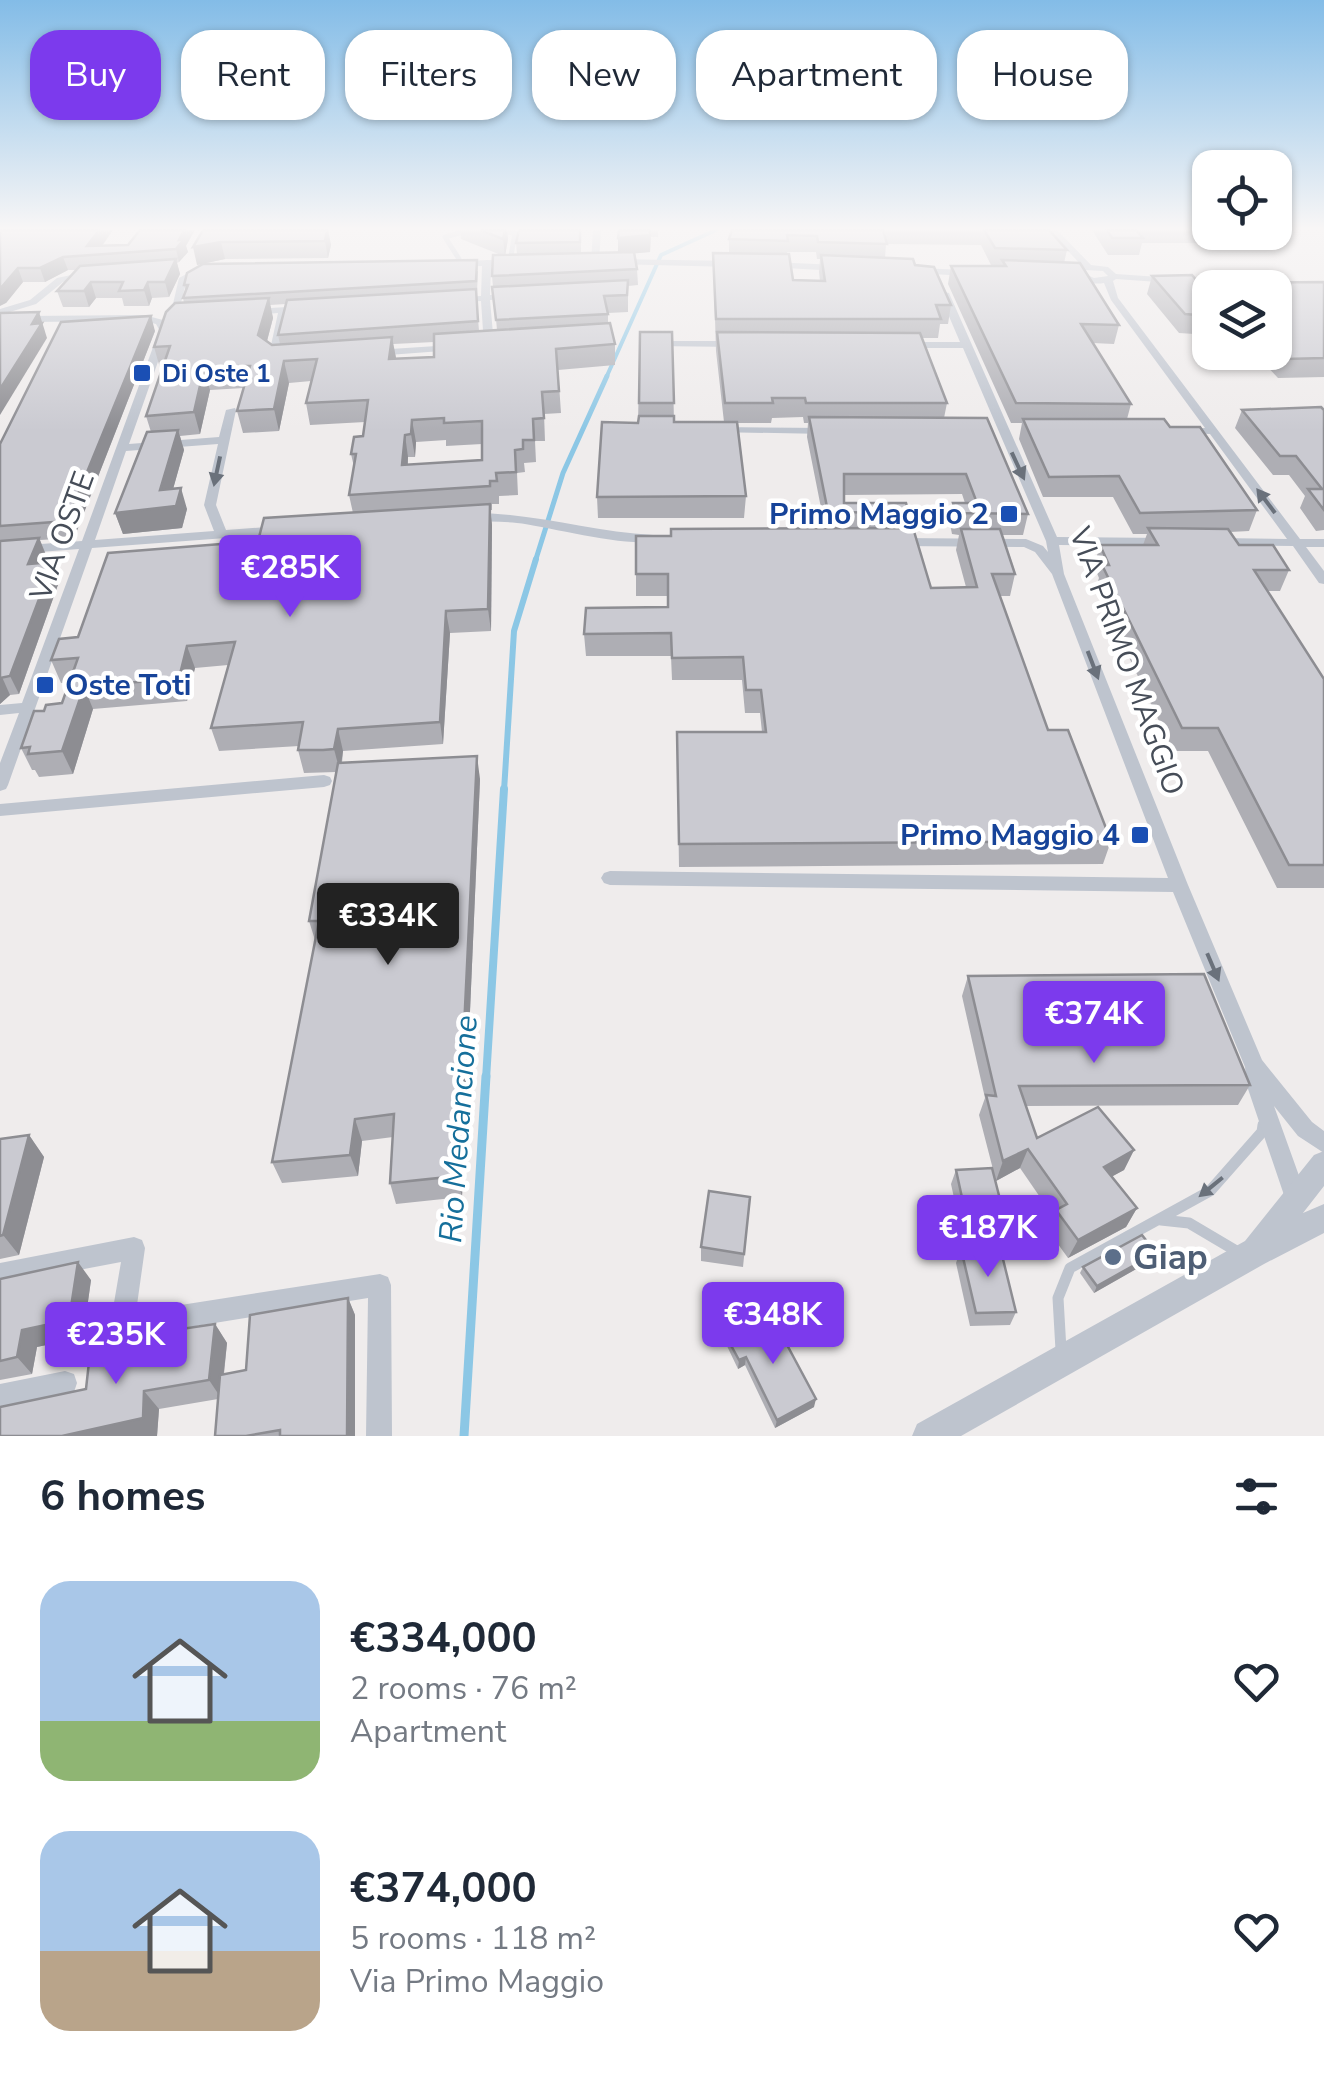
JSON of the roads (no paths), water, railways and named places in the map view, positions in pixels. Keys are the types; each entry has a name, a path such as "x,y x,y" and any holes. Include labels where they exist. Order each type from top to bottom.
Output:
{"street":[{"path":"0,315 39,297"},
{"name":"VIA OSTE","path":"0,785 164,331 177,313 179,297"},
{"path":"449,300 501,297"},
{"name":"VIA PRIMO MAGGIO","path":"945,297 995,431 1052,541 1058,574 1254,1065 1296,1198"},
{"path":"1114,297 1324,580"},
{"path":"486,298 489,345"},
{"path":"33,302 32,315 60,318"},
{"path":"236,313 318,308"},
{"path":"283,312 272,357 299,358"},
{"path":"0,315 144,318 177,313"},
{"path":"60,331 64,324 78,318"},
{"path":"144,318 160,322 164,331"},
{"path":"353,354 506,344"},
{"path":"656,344 756,344"},
{"path":"896,345 964,345"},
{"path":"221,534 210,506 231,410"},
{"path":"697,430 833,430"},
{"path":"1168,431 1214,430"},
{"path":"995,431 1020,431"},
{"path":"124,448 224,440"},
{"path":"460,518 531,519 596,533 674,539"},
{"path":"0,551 301,528"},
{"path":"1052,541 1188,542"},
{"path":"889,542 1026,543 1039,549 1058,574"},
{"path":"1208,542 1324,543"},
{"path":"0,710 30,706"},
{"path":"0,810 324,781"},
{"path":"610,878 1179,885"},
{"name":"VIA PRIMO MAGGIO","path":"1254,1065 1304,1129 1324,1143"},
{"path":"1249,1255 1324,1164"},
{"path":"932,1435 1249,1255 1324,1218"},
{"path":"0,1274 134,1248 122,1326 380,1285 379,1436"},
{"path":"0,1396 65,1383"}],"lane":[{"path":"1062,1361 1057,1306 1062,1280 1070,1268 1210,1191 1262,1132 1266,1110"},
{"path":"1156,1221 1189,1223 1249,1255"}],"waterway":[{"name":"Rio Medancione","path":"606,378 642,297"},
{"name":"Rio Medancione","path":"535,562 563,473 607,376"},
{"name":"Rio Medancione","path":"504,791 514,631 536,559"},
{"name":"Rio Medancione","path":"486,1079 504,789"},
{"name":"Rio Medancione","path":"464,1436 486,1076"}],"place":[{"name":"Di Oste 1","path":"142,373"},
{"name":"Primo Maggio 2","path":"1009,514"},
{"name":"Oste Toti","path":"45,685"},
{"name":"Primo Maggio 4","path":"1140,835"},
{"name":"Giap","path":"1113,1257"}]}
